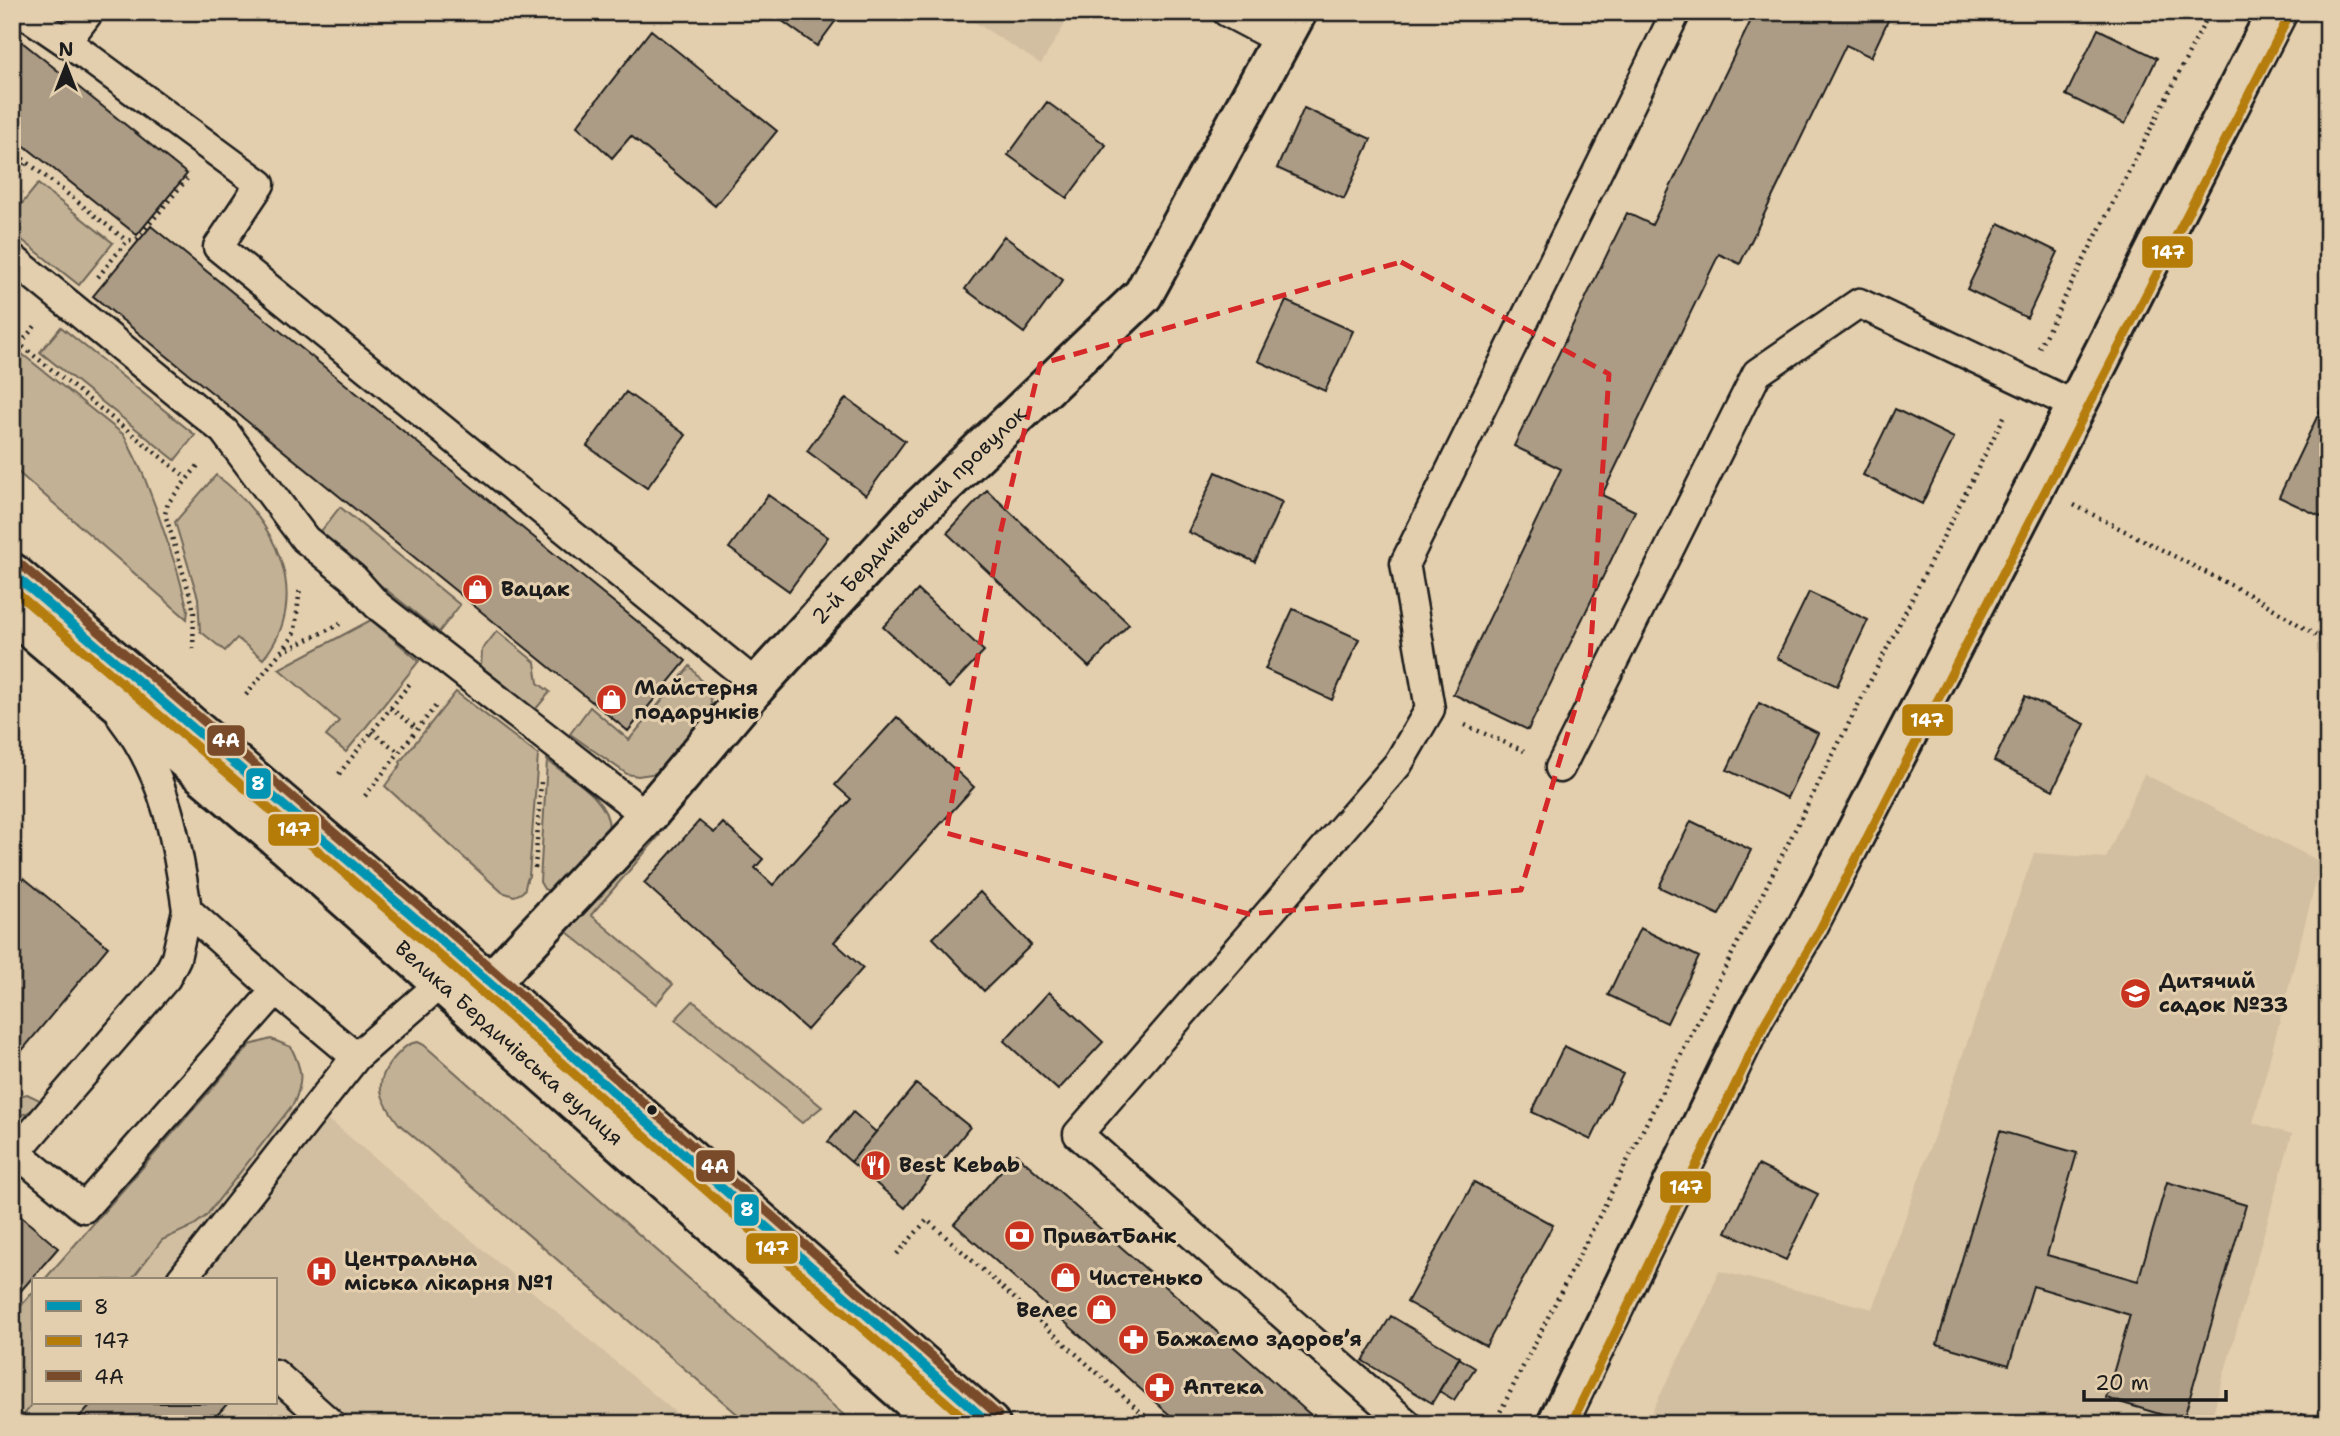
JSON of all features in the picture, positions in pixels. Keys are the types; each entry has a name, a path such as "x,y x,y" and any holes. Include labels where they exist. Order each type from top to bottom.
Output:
{"main road":[{"path":"1557,1424 1755,1015 1807,927 2277,12"},
{"name":"2-й Бердичівський провулок","path":"490,984 647,816 757,685 918,510 1143,295 1289,27"},
{"name":"Велика Бердичівська вулиця","path":"12,573 490,984 990,1424"},
{"name":"Велика Бердичівська вулиця","path":"12,612 288,847 939,1424"}],"lane":[{"path":"22,12 260,184 218,247 757,685"},
{"path":"66,42 89,12"},
{"path":"1227,12 1289,27"},
{"path":"1407,1424 1078,1135 1398,764 1430,709 1405,563 1676,12"},
{"path":"12,258 224,432 305,539 352,578 377,606 647,816"},
{"path":"1560,768 1757,373 1859,303 2076,406"},
{"path":"84,673 130,728 162,787 176,837 187,910 176,958 166,978 14,1151 84,1208 276,990"},
{"path":"187,910 356,1057"},
{"path":"183,1278 356,1057 442,982"},
{"path":"276,1375 331,1424"}],"path":[{"path":"1494,1424 2210,12"},
{"path":"73,307 127,241 138,239 212,149"},
{"path":"12,150 127,241"},
{"path":"12,181 27,162"},
{"path":"12,338 187,478"},
{"path":"193,649 192,602 165,514 168,503 224,432"},
{"path":"2036,485 2258,599 2328,643"},
{"path":"246,695 282,653 295,630 301,592 300,581"},
{"path":"282,653 334,627"},
{"path":"339,774 414,678"},
{"path":"365,796 441,699"},
{"path":"390,708 418,729"},
{"path":"1430,709 1560,768"},
{"path":"372,732 400,752"},
{"path":"535,879 544,736"},
{"path":"897,1254 927,1220 1154,1424"}],"highlighted area":[{"path":"1401,262 1609,374 1590,659 1521,890 1249,914 946,833 1000,534 1040,364"}],"shaded area":[{"path":"959,12 1072,12 1041,64"},
{"path":"38,184 113,243 79,285 12,232 12,216"},
{"path":"61,327 195,435 175,460 40,352"},
{"path":"12,346 124,435 157,511 178,573 188,610 187,619 12,467"},
{"path":"216,475 237,492 255,513 270,535 280,559 286,584 286,610 278,635 263,659 237,638 225,651 200,631 198,598 175,522"},
{"path":"340,507 460,605 439,632 318,535"},
{"path":"371,620 419,661 346,752 326,736 339,721 279,669"},
{"path":"497,631 535,662 538,683 550,692 535,710 481,666 482,650"},
{"path":"690,666 710,695 710,716 658,773 638,776 627,774 570,734 590,707 629,740"},
{"path":"456,692 538,755 529,876 524,890 514,896 502,892 385,786 400,762"},
{"path":"547,760 596,799 608,819 609,831 551,892 544,889 540,882"},
{"name":"Дитячий садок №33","path":"2144,774 2321,862 2253,1123 2292,1134 2210,1424 2091,1424 2052,1412 2048,1424 1646,1424 1707,1302 1719,1271 1873,1309 2034,853 2106,858"},
{"path":"655,828 660,835 591,915 673,984 656,1004 562,928"},
{"path":"693,1001 822,1107 802,1123 675,1020"},
{"path":"271,1039 291,1047 300,1075 297,1095 294,1103 206,1216 193,1226 162,1240 133,1278 46,1278 250,1045"},
{"path":"418,1042 854,1424 749,1424 399,1124 383,1098 381,1082 388,1065 396,1056 408,1045"},
{"path":"27,1094 42,1101 28,1112 12,1116 12,1098"},
{"name":"Центральна міська лікарня №1","path":"265,1100 333,1123 689,1424 16,1424 32,1403 276,1404 276,1278 129,1278"},
{"path":"32,1293 32,1404 17,1424 12,1424 12,1316"}],"building":[{"path":"12,12 36,12 16,37 12,34"},
{"path":"770,12 842,12 817,46"},
{"path":"1755,12 1777,12 1787,17 1789,12 1892,12 1871,57 1846,45 1740,264 1719,254 1602,495 1635,511 1528,730 1453,694 1561,469 1514,446 1627,213 1652,225"},
{"path":"2098,29 2157,58 2125,124 2066,95"},
{"path":"651,30 777,131 715,206 631,136 612,158 577,126"},
{"path":"12,34 187,174 137,235 12,136"},
{"path":"1047,102 1106,145 1067,198 1008,155"},
{"path":"1304,108 1371,139 1344,199 1277,168"},
{"path":"1999,223 2058,252 2027,318 1967,289"},
{"path":"151,226 686,661 628,731 93,296"},
{"path":"1004,236 1063,280 1024,333 965,289"},
{"path":"1286,301 1353,331 1325,391 1258,361"},
{"path":"626,392 686,435 647,488 587,446"},
{"path":"2328,394 2328,520 2279,497"},
{"path":"846,398 905,441 866,495 807,451"},
{"path":"1895,409 1954,438 1922,504 1863,475"},
{"path":"1216,472 1282,502 1255,562 1188,532"},
{"path":"987,490 1129,624 1089,667 947,533"},
{"path":"768,495 828,537 789,591 729,548"},
{"path":"918,590 984,651 949,688 883,627"},
{"path":"1809,592 1868,620 1837,686 1777,658"},
{"path":"1293,609 1359,639 1332,700 1265,669"},
{"path":"2025,696 2085,724 2053,790 1994,761"},
{"path":"1759,703 1818,733 1787,798 1727,770"},
{"path":"897,717 974,787 834,942 863,968 807,1030 644,883 699,821 714,833 723,823 763,859 755,868 773,885 851,799 835,785"},
{"path":"1691,821 1751,850 1719,915 1659,887"},
{"path":"24,878 108,947 15,1059 12,1057 12,893"},
{"path":"980,892 1031,945 984,991 933,938"},
{"path":"1640,928 1699,957 1667,1023 1608,995"},
{"path":"1049,992 1103,1042 1058,1090 1004,1041"},
{"path":"1564,1046 1623,1074 1591,1140 1532,1112"},
{"path":"916,1084 970,1127 905,1208 851,1162"},
{"path":"853,1112 876,1132 851,1162 828,1142"},
{"path":"2000,1131 2077,1153 2047,1255 2138,1281 2167,1182 2246,1205 2183,1421 2106,1398 2130,1315 2033,1286 2009,1365 1937,1344"},
{"path":"1016,1154 1321,1424 1180,1424 954,1224"},
{"path":"1758,1165 1818,1194 1786,1260 1726,1232"},
{"path":"1474,1182 1553,1225 1486,1346 1407,1302"},
{"path":"12,1209 58,1248 12,1301"},
{"path":"1391,1316 1460,1357 1432,1403 1363,1361"},
{"path":"1459,1358 1475,1368 1454,1400 1439,1391"},
{"path":"91,1404 227,1404 209,1424 73,1424"},
{"path":"2301,1414 2328,1421 2328,1424 2298,1424"}],"transit line":[{"name":"147","path":"1571,1424 1766,1021 1818,933 2288,18"},
{"name":"4А","path":"20,564 435,919 998,1415"},
{"name":"8","path":"12,573 427,928 990,1424"},
{"name":"147","path":"12,589 419,937 971,1424"}],"place":[{"name":"Вацак","path":"478,589"},
{"name":"Майстерня подарунків","path":"611,700"},
{"name":"Дитячий садок №33","path":"2136,993"},
{"name":"Best Kebab","path":"876,1165"},
{"name":"ПриватБанк","path":"1020,1236"},
{"name":"Центральна міська лікарня №1","path":"321,1271"},
{"name":"Чистенько","path":"1066,1278"},
{"name":"Велес","path":"1101,1310"},
{"name":"Бажаємо здоровʼя","path":"1133,1339"},
{"name":"Аптека","path":"1160,1387"}]}
